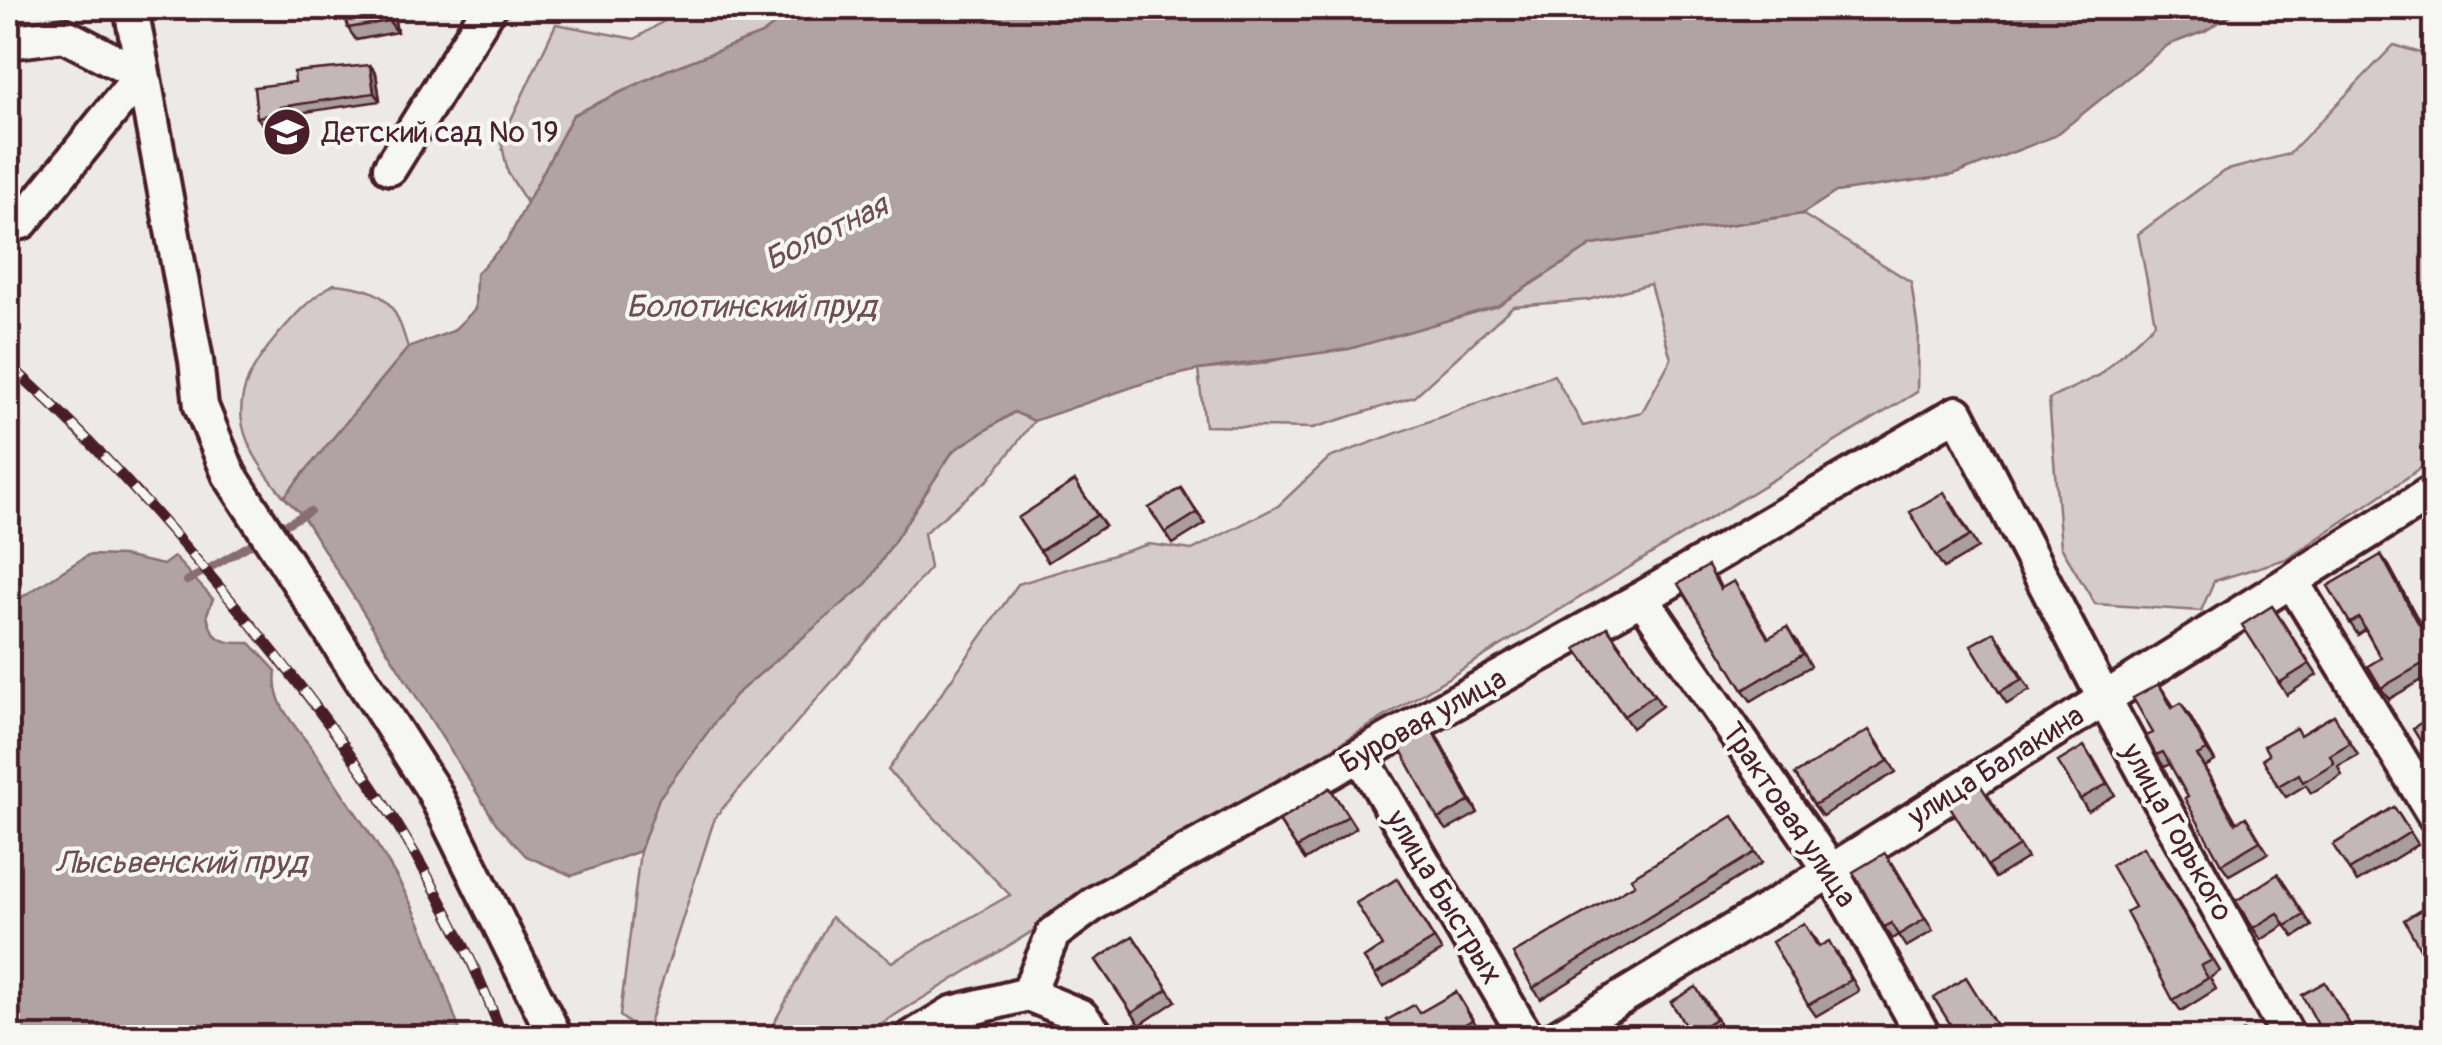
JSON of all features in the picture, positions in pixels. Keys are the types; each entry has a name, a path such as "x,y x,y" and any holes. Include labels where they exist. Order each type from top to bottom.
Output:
{"street":[{"path":"131,8 196,360 201,406 230,474 433,790 556,1038"},
{"path":"390,168 489,8"},
{"path":"8,42 64,35 141,75"},
{"path":"22,222 141,75"},
{"name":"Буровая улица","path":"1028,994 1053,934 1095,902 1642,598 1957,413"},
{"name":"улица Горького","path":"1957,413 2104,698 2289,1038"},
{"name":"улица Балакина","path":"1555,1038 2293,583 2434,491"},
{"path":"2293,583 2434,815"},
{"name":"Трактовая улица","path":"1642,598 1830,871 1925,1038"},
{"name":"улица Быстрых","path":"1361,756 1528,1038"},
{"path":"912,1038 952,1013 1028,994 1081,1016 1100,1038"}],"shaded area":[{"path":"685,8 797,8 762,34 665,71 573,115 527,203 508,173 501,141 556,24 635,39"},
{"path":"2394,45 2434,57 2434,459 2289,558 2214,581 2201,611 2095,604 2061,547 2049,399 2100,375 2155,323 2138,234 2224,171 2289,154"},
{"path":"1802,214 1911,282 1918,330 1917,392 859,1037 766,1038 831,917 892,962 1010,895 888,770 1018,584 1149,544 1192,550 1278,506 1329,458 1554,375 1583,426 1642,412 1671,359 1650,284 1588,300 1513,306 1414,397 1313,428 1205,426 1198,370 1260,364 1497,306 1592,245"},
{"path":"334,284 365,289 384,299 398,318 408,348 284,497 254,455 246,436 242,399 248,379 277,336 303,307"},
{"path":"1015,412 1034,421 989,479 924,533 930,568 715,817 645,1036 620,1016 640,851 658,798 735,695 867,583 953,451"}],"water":[{"name":"Болотинский пруд","path":"797,8 2242,8 2205,31 2168,45 2055,136 1953,175 1836,192 1802,214 1592,245 1497,306 1349,349 1198,370 1147,382 1034,421 1014,412 953,451 867,583 735,695 659,798 640,851 572,876 526,856 496,823 302,515 284,497 408,348 453,331 475,309 476,274 507,241 573,115 665,71 762,34"},
{"name":"Лысьвенский пруд","path":"88,555 123,556 163,565 174,557 213,599 207,614 216,635 233,643 250,643 276,671 278,696 288,717 383,854 406,894 429,944 462,1037 8,1037 8,606"}],"building":[{"path":"344,8 387,8 389,21 348,28"},
{"path":"370,65 374,93 280,107 281,113 257,117 254,87 295,82 294,72"},
{"path":"1075,481 1097,515 1040,551 1018,518"},
{"path":"1181,488 1197,513 1165,533 1149,508"},
{"path":"1944,492 1970,536 1936,556 1910,512"},
{"path":"2381,555 2434,657 2381,688 2368,666 2381,658 2359,618 2350,623 2328,586"},
{"path":"1708,566 1720,589 1734,581 1768,638 1787,627 1803,654 1743,690 1678,584"},
{"path":"2272,606 2309,664 2279,683 2242,625"},
{"path":"1607,627 1654,695 1624,716 1576,649"},
{"path":"1994,632 2022,679 1999,692 1971,645"},
{"path":"2159,684 2172,708 2181,703 2207,750 2197,755 2235,823 2246,817 2260,841 2221,864 2163,752 2156,755 2146,736 2153,733 2133,698"},
{"path":"2434,714 2434,757 2432,759 2413,728"},
{"path":"2334,715 2350,743 2330,755 2334,763 2303,782 2299,774 2278,786 2263,759 2269,755 2264,746 2296,728 2300,735"},
{"path":"1432,730 1470,801 1438,819 1400,748"},
{"path":"1869,730 1888,761 1814,805 1795,774"},
{"path":"2084,746 2107,784 2080,799 2058,762"},
{"path":"1981,786 2019,846 1987,866 1949,805"},
{"path":"1330,788 1348,816 1297,848 1279,821"},
{"path":"2394,807 2410,832 2349,870 2333,845"},
{"path":"1733,816 1755,852 1533,988 1513,954 1635,884 1631,878"},
{"path":"2143,847 2212,960 2201,966 2208,978 2173,1000 2126,912 2135,907 2111,865"},
{"path":"1885,853 1925,919 1898,935 1891,923 1884,927 1853,872"},
{"path":"2278,874 2304,915 2286,926 2278,913 2253,928 2236,901"},
{"path":"1397,879 1434,939 1375,975 1364,958 1382,946 1356,903"},
{"path":"2434,902 2434,973 2404,920"},
{"path":"1804,923 1818,947 1829,941 1851,980 1808,1005 1772,942"},
{"path":"1133,936 1168,989 1132,1013 1096,960"},
{"path":"1966,977 2004,1038 1959,1038 1934,998"},
{"path":"2325,982 2358,1038 2325,1038 2302,995"},
{"path":"1696,987 1715,1019 1691,1034 1671,1002"},
{"path":"1456,992 1472,1020 1441,1038 1397,1038 1387,1020 1414,1005 1419,1013"},
{"path":"1636,1029 1641,1038 1622,1038"}],"waterway":[{"name":"Болотная","path":"274,531 310,511"},
{"name":"Болотная","path":"187,581 262,538"}],"railway":[{"path":"8,364 88,440 164,522 299,684 414,853 477,974 503,1038"}],"place":[{"name":"Детский сад № 19","path":"287,132"}]}
